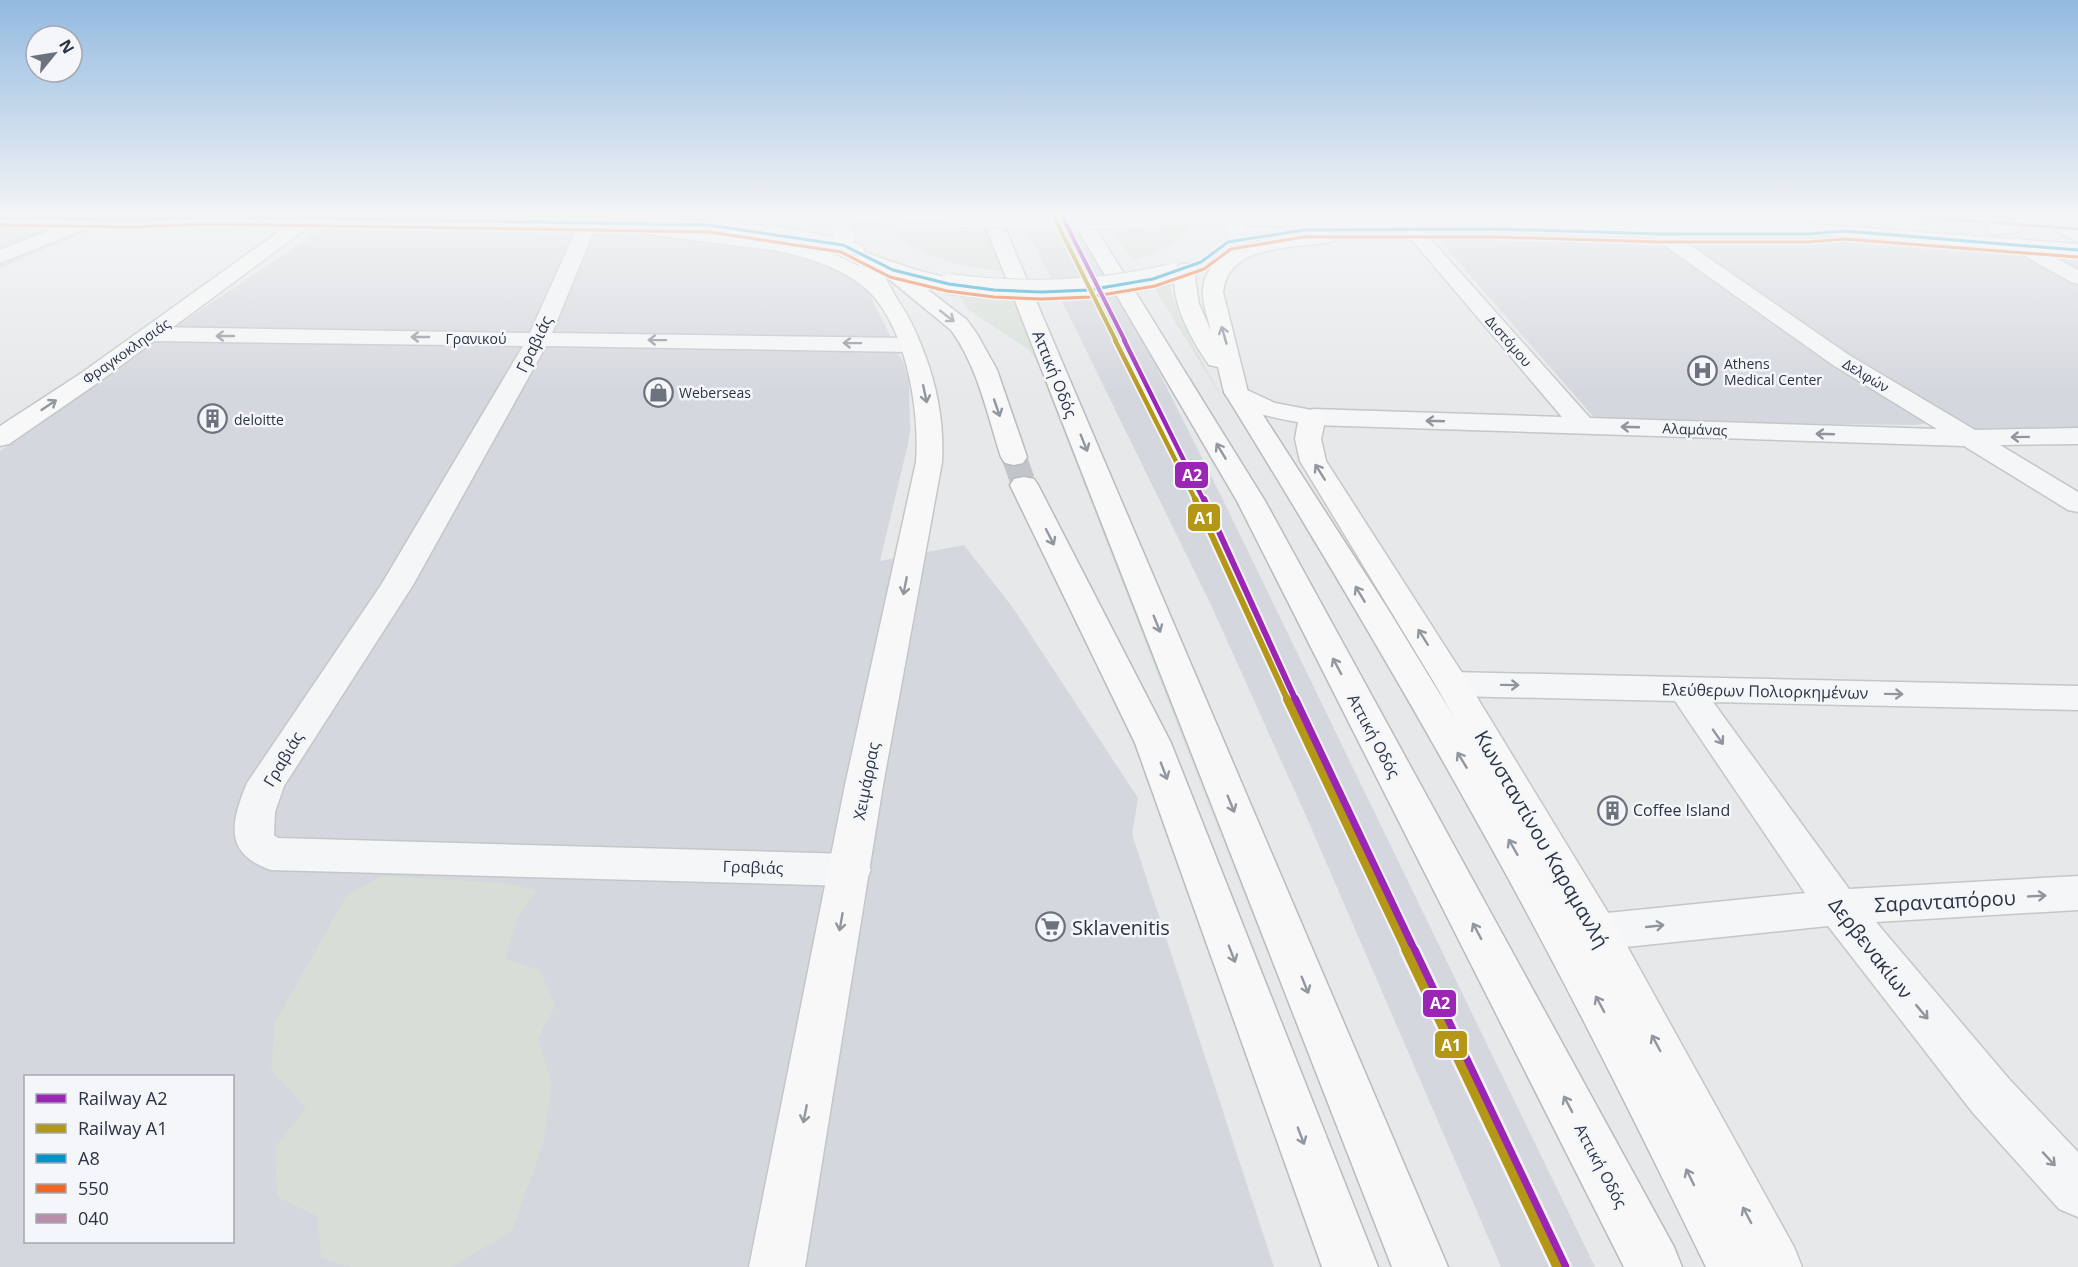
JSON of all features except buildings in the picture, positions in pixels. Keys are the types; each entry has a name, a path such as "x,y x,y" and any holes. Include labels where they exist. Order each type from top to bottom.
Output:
{"main road":[{"name":"Φραγκοκλησιάς","path":"0,438 151,334 234,273"},
{"path":"858,273 870,282 869,273"},
{"name":"Χειμάρρας","path":"777,1267 864,785 932,441 923,382 910,345 873,273"},
{"path":"883,273 959,325 968,336 980,359 1019,471 1153,743 1350,1267"},
{"path":"905,273 949,285 1018,292 1062,291 1133,284 1173,273"},
{"name":"Αττική Οδός","path":"997,273 1420,1267"},
{"name":"Αττική Οδός","path":"1114,273 1251,501 1654,1267"},
{"path":"1182,273 1190,309 1236,392 1492,810 1602,1007 1735,1267"},
{"path":"1218,273 1213,292 1236,392 1268,409 1313,417"},
{"name":"Κωνσταντίνου Καραμανλή","path":"1313,417 1309,425 1308,438 1313,460 1452,684 1597,932 1774,1267"}],"street":[{"name":"Γραβιάς","path":"569,273 539,338 397,585 270,777 258,804 252,834 255,844 271,854 850,870"},
{"name":"Διστόμου","path":"1450,273 1583,426"},
{"name":"Δελφών","path":"1716,273 1790,326 2078,504"},
{"name":"Γρανικού","path":"151,334 910,345"},
{"name":"Αλαμάνας","path":"1313,417 1968,438 2078,435"},
{"name":"Ελεύθερων Πολιορκημένων","path":"1452,684 2078,698"},
{"name":"Δερβενακίων","path":"1685,689 1838,907 1991,1096 2078,1190"},
{"name":"Σαρανταπόρου","path":"1597,932 1838,907 2078,893"}],"shaded area":[{"path":"256,273 846,273 853,276 870,295 904,364 909,383 908,444 880,561 964,545 1013,608 1138,798 1132,834 1274,1267 0,1267 0,451 153,342"},
{"path":"1048,273 1102,273 1156,366 1595,1267 1501,1267 1310,825 1211,605"},
{"name":"Athens Medical Center","path":"1468,273 1710,273 1929,423 1915,425 1597,421"},
{"path":"1728,273 2078,273 2078,427 1971,429 1833,351"},
{"path":"1169,276 1171,290 1182,321 1221,396 1150,281"},
{"path":"956,288 1013,293 1252,917 1036,360 1028,349 967,309"},
{"path":"383,876 504,883 537,890 517,919 505,959 540,970 555,1006 538,1039 552,1084 544,1141 512,1231 452,1267 352,1267 321,1258 317,1216 277,1197 275,1147 306,1108 271,1070 275,1022 347,895"}],"tunnel":[{"path":"1014,457 1024,485"}],"rail line":[{"name":"A1","path":"1082,273 1199,507 1297,721 1557,1267"},
{"name":"A2","path":"1091,273 1206,504 1304,718 1565,1267"}],"transit line":[{"name":"550","path":"882,273 947,291 994,297 1042,299 1090,297 1155,286 1192,273"},
{"name":"A8","path":"906,273 949,284 994,290 1042,292 1089,290 1153,279 1170,273"}],"place":[{"name":"Athens Medical Center","path":"1703,371"},
{"name":"Weberseas","path":"658,392"},
{"name":"deloitte","path":"213,419"},
{"name":"Coffee Island","path":"1612,810"},
{"name":"Sklavenitis","path":"1051,927"}]}
